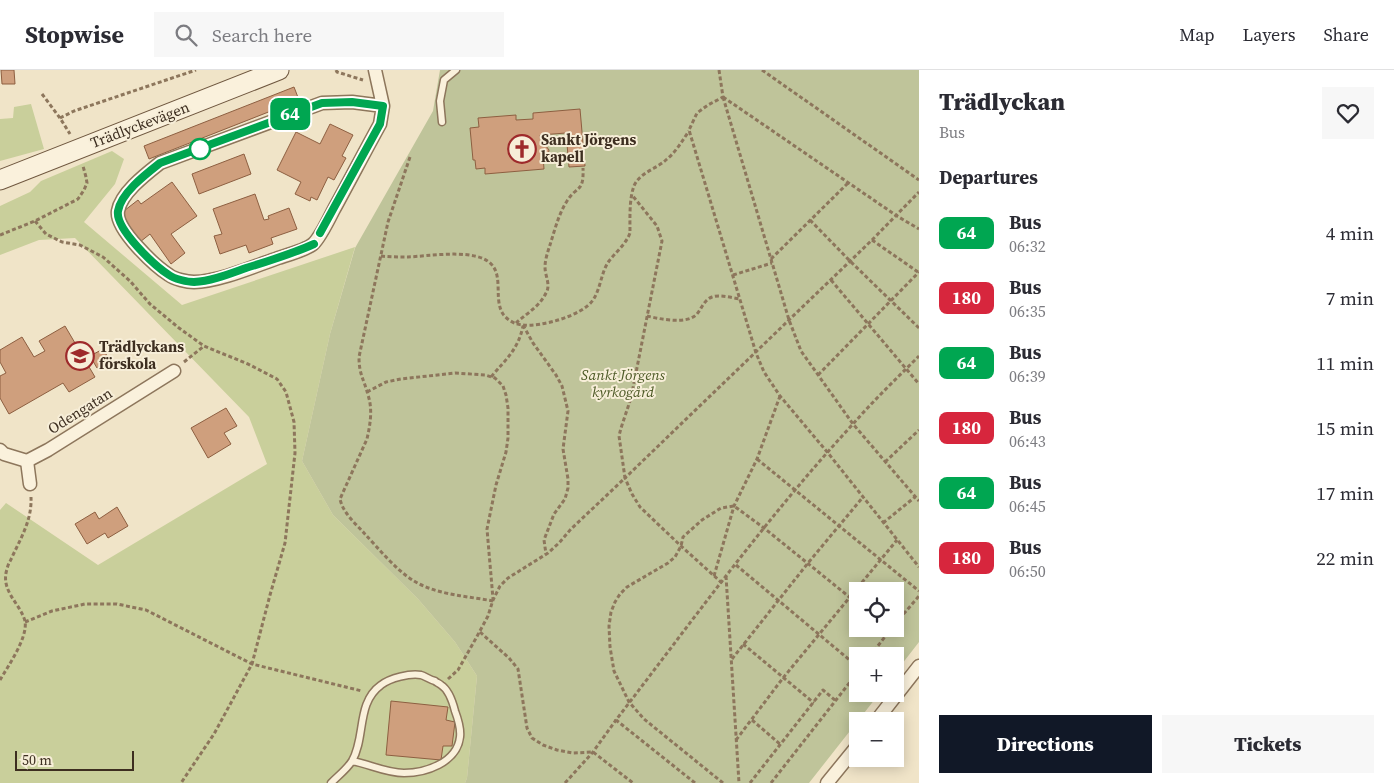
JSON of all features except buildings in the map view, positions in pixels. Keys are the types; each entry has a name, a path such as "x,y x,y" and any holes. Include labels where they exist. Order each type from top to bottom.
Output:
{"street":[{"name":"Trädlyckevägen","path":"0,180 279,70"},
{"path":"377,76 383,106 380,124 314,244 217,278 193,282 170,276 149,259 136,246 119,220 118,212 128,193 141,178 160,163 322,103 352,102 383,106"},
{"name":"Odengatan","path":"27,461 48,450 174,371"},
{"path":"0,450 4,454 27,461 30,484"},
{"path":"883,712 919,666"},
{"path":"827,783 849,756"}],"lane":[{"path":"442,122 440,101 444,80 456,70"},
{"path":"331,783 352,761 358,746 363,718 371,694 382,684 399,676 420,675 442,685 453,702 460,738 453,753 442,764 424,770 404,773 352,761"}],"path":[{"path":"60,118 74,111 196,70"},
{"path":"336,70 337,72 371,83 377,76"},
{"path":"719,70 723,97 789,320 800,351 853,424 919,501"},
{"path":"762,70 919,180"},
{"path":"42,94 60,118 71,137"},
{"path":"381,256 460,255 485,260 495,268 498,274 501,309 504,315 510,321 523,325 560,319 577,312 593,299 608,262 628,238 630,233 632,195 638,179 667,160 675,152 689,130 697,112 723,97"},
{"path":"723,97 897,216 919,228"},
{"path":"689,130 756,353 764,372 780,396 919,567"},
{"path":"410,157 388,222 359,357 359,369 370,407 367,439 340,499 344,511 381,552 413,580 443,592 493,600"},
{"path":"0,235 35,221 78,199 87,183 83,166"},
{"path":"516,323 535,307 549,288 545,267 546,257 560,214 567,200 580,187 583,180 583,168"},
{"path":"733,276 772,261 848,183"},
{"path":"442,685 458,670 488,616 500,586 508,578 546,554 559,543 571,529 897,216 919,192"},
{"path":"632,195 657,226 662,241 630,398 619,436 626,478 632,494 640,507 722,583"},
{"path":"810,220 919,328"},
{"path":"35,221 46,234 62,242 80,245 103,257 130,281 150,304 204,346 248,364 277,379 286,392 294,422 295,453 285,543 252,664 214,734 181,783"},
{"path":"818,375 919,272 872,240"},
{"path":"831,280 919,384"},
{"path":"647,316 664,320 691,318 696,315 711,297 740,299"},
{"path":"491,377 513,352 523,325"},
{"path":"523,325 532,343 562,386 568,411 563,449 568,488 565,499 554,514 544,540 546,554"},
{"path":"174,371 204,346"},
{"path":"565,783 592,752 764,528 853,424 919,356"},
{"path":"367,392 386,382 438,374 470,373 495,378 503,386 506,395 509,424 506,452 496,484 488,529 493,600"},
{"path":"714,576 734,506 757,460 780,396"},
{"path":"885,462 919,430"},
{"path":"757,460 919,591"},
{"path":"0,680 21,644 25,622 17,604 6,588 6,570 28,524 32,504 30,484"},
{"path":"732,659 863,497"},
{"path":"883,523 915,497"},
{"path":"723,783 644,719 629,702 614,671 610,646 611,612 620,594 627,587 668,563 681,546 683,536 702,520 721,508 734,506 849,596"},
{"path":"862,582 897,540"},
{"path":"736,565 849,659"},
{"path":"726,576 739,783"},
{"path":"904,614 919,596"},
{"path":"736,740 783,678 849,598"},
{"path":"25,622 52,611 85,604 117,604 146,610 252,664 371,694"},
{"path":"480,632 509,658 518,669 527,728 532,738 543,745 558,750 573,753 592,752 633,783"},
{"path":"743,644 814,703"},
{"path":"771,783 849,684"},
{"path":"750,783 823,690 836,701"},
{"path":"616,720 695,783"},
{"path":"752,720 781,744"}],"green space":[{"name":"Sankt Jörgens kyrkogård","path":"440,70 919,70 919,642 904,661 904,647 849,647 849,702 873,702 865,712 849,712 849,732 809,783 465,783 477,676 455,642 418,599 333,515 302,461 330,334 355,248 433,111"},
{"path":"31,104 44,149 0,161 0,119 13,118 14,107"},
{"path":"112,151 124,159 115,184 84,222 182,305 355,247 330,334 302,461 333,515 418,599 455,642 477,676 465,783 0,783 0,510 6,503 98,565 267,464 249,417 75,238 39,240 0,255 0,206 30,192 41,181"}],"bus line":[{"name":"64","path":"314,244 217,278 193,282 170,276 149,259 136,246 123,228 118,212 128,193 141,178 160,163 322,103 352,102 383,106 380,124 320,233"}],"place":[{"name":"Sankt Jörgens kapell","path":"522,149"},
{"name":"Trädlyckans förskola","path":"80,356"}]}
